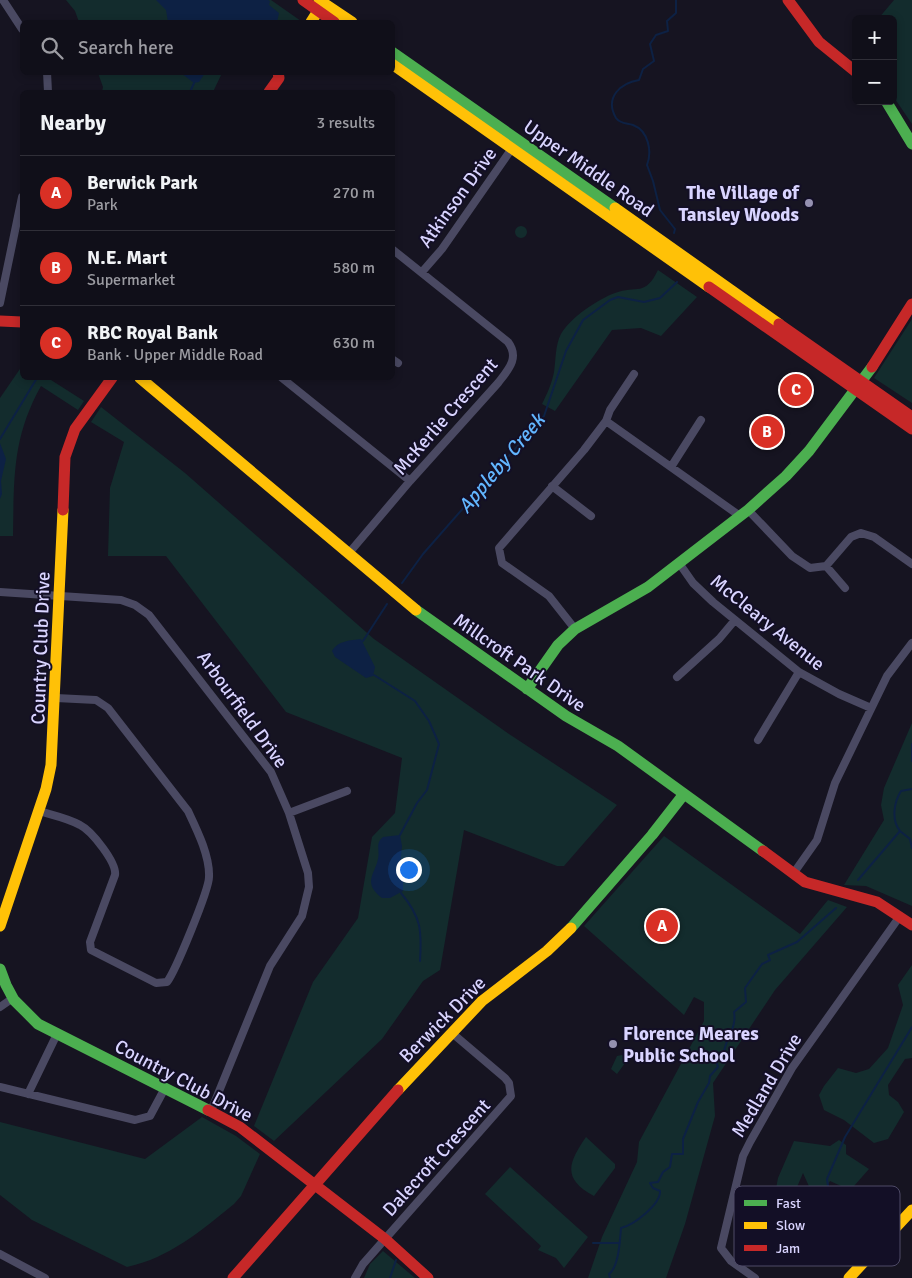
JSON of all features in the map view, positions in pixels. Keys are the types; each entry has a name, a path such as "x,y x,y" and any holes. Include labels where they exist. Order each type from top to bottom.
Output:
{"street":[{"path":"2,0 20,26"},
{"path":"303,0 347,20"},
{"path":"788,0 819,42 852,69"},
{"path":"314,20 327,11"},
{"name":"Upper Middle Road","path":"395,54 515,144 858,385 912,429"},
{"name":"Upper Middle Road","path":"395,66 515,144"},
{"path":"48,75 48,90"},
{"path":"270,90 281,75"},
{"path":"888,105 912,144"},
{"name":"Atkinson Drive","path":"422,272 442,249 515,144"},
{"path":"0,303 20,207"},
{"name":"McKerlie Crescent","path":"349,553 410,481 498,383 514,359 513,351 508,342 395,251"},
{"path":"527,689 558,644 575,629 635,595 679,563 744,513 800,461 896,332 912,304"},
{"path":"0,321 20,322"},
{"path":"575,629 549,596 502,563 498,553 501,543 606,421 610,410 634,374"},
{"name":"Country Club Drive","path":"0,926 39,811 51,765 56,698 62,472 64,457 75,430 111,380"},
{"name":"Millcroft Park Drive","path":"142,380 409,605 527,689 566,716 618,746 793,874 819,888 877,902 912,924"},
{"path":"284,380 410,481"},
{"name":"Upper Middle Road","path":"858,385 912,417"},
{"path":"671,467 701,420"},
{"path":"606,421 671,467 744,513 797,561 810,568 826,566 851,537 861,533 874,537 912,564"},
{"path":"552,486 591,516"},
{"name":"McCleary Avenue","path":"679,563 693,583 799,672 839,694 871,708"},
{"path":"826,566 845,588"},
{"name":"Arbourfield Drive","path":"0,592 121,600 135,605 153,618 271,772 289,814 308,873 307,904 302,916 270,966 211,1111"},
{"path":"677,677 719,639 735,620"},
{"path":"793,874 817,840 834,783 871,708 892,668 912,643"},
{"path":"758,740 799,672"},
{"path":"39,811 80,825 115,866 115,875 90,942 91,950 156,983 167,982 209,882 207,862 193,821 188,811 108,708 96,700 56,698"},
{"path":"289,814 347,792"},
{"name":"Berwick Drive","path":"233,1278 405,1082 488,995 547,951 570,928 652,836 684,794"},
{"name":"Medland Drive","path":"736,1186 743,1156 792,1068 900,916"},
{"name":"Country Club Drive","path":"0,969 12,998 32,1019 57,1034 211,1111 252,1136 385,1239 428,1278"},
{"path":"0,1007 12,998"},
{"name":"Dalecroft Crescent","path":"355,1278 363,1264 507,1103 510,1096 509,1083 452,1033"},
{"path":"28,1094 57,1034"},
{"path":"0,1087 140,1120 150,1116 165,1088"},
{"name":"Medland Drive","path":"734,1194 721,1248 734,1263"},
{"path":"900,1223 912,1210"},
{"path":"0,1254 45,1278"},
{"name":"Medland Drive","path":"738,1266 755,1278"},
{"path":"849,1278 860,1266"}],"green space":[{"path":"66,0 271,0 300,20 78,20 75,11"},
{"path":"894,0 912,0 912,124 897,102 897,15 881,15"},
{"path":"99,75 221,75 214,90 102,90"},
{"path":"521,226 527,232 521,238 515,232"},
{"path":"658,270 697,297 661,336 641,328 612,330 555,411 542,404 553,376 558,343 565,328 585,310 601,300 615,293 640,289 649,284"},
{"path":"912,319 912,403 874,378"},
{"path":"20,369 20,380 51,380 84,401 78,410 41,386 25,423 16,459 13,536 0,536 0,398"},
{"path":"101,407 185,473 374,639 509,734 617,805 564,866 557,866 464,830 440,970 423,981 382,1039 274,1141 254,1126 313,982 358,918 372,837 395,813 402,758 286,712 166,556 108,556 110,488 124,442 91,422"},
{"path":"912,723 912,906 866,886 844,885 884,820 881,805 884,788"},
{"path":"664,836 800,934 828,900 847,907 775,990 713,1083 715,1116 685,1224 666,1278 588,1278 602,1237 637,1162 639,1142 704,1021 704,1002 694,997 684,1015 584,926"},
{"path":"912,965 912,1058 905,1059 888,1085 889,1095 898,1102 904,1112 888,1139 874,1143 844,1120 824,1110 819,1095 838,1068 856,1073 869,1069 888,1048 903,1005 898,985"},
{"path":"622,1055 628,1059 617,1074 611,1069 617,1056"},
{"path":"202,1117 236,1136 260,1154 241,1196 234,1204 184,1242 142,1263 127,1267 32,1220 0,1195 0,1122 145,1159"},
{"path":"586,1137 615,1164 615,1168 594,1196 576,1183 571,1169 575,1154"},
{"path":"839,1140 846,1145 846,1154 869,1169 854,1186 841,1186 830,1181 827,1186 809,1186 803,1173 797,1186 776,1186 778,1178 794,1141 830,1146"},
{"path":"510,1167 588,1237 564,1268 556,1258 538,1250 541,1246 485,1194"},
{"path":"383,1251 415,1278 364,1278 370,1264"}],"water":[{"path":"156,0 268,0 270,1 269,5 279,13 277,20 168,20 166,10"},
{"path":"184,75 204,75 199,82 194,83"},
{"path":"0,443 6,459 1,481 2,494 0,499"},
{"path":"361,639 375,667 373,676 366,678 335,657 332,651 341,643"},
{"path":"400,835 402,846 400,867 403,875 403,891 390,898 382,898 376,893 371,883 378,859 379,842 383,837"}],"waterway":[{"name":"Appleby Creek","path":"674,233 675,229 660,210 647,165 649,148 646,137 638,128 618,120 612,104 616,92 626,84 639,80 643,69 654,61 650,44 656,35 668,31 667,21 676,13 676,0"},
{"name":"Appleby Creek","path":"191,90 194,83"},
{"name":"Appleby Creek","path":"402,583 423,554 544,416 566,351 583,320 610,300 618,297 644,302 660,298 677,282"},
{"name":"Appleby Creek","path":"0,439 36,380"},
{"name":"Appleby Creek","path":"363,641 387,604"},
{"name":"Appleby Creek","path":"374,675 415,701 429,721 439,744 427,790 417,803 400,835"},
{"path":"912,744 912,761"},
{"path":"858,880 900,831 895,822 894,811 897,800 901,791 912,789"},
{"path":"900,831 910,839 912,848"},
{"name":"Appleby Creek","path":"401,893 413,909 419,924 421,941 420,961"},
{"path":"610,1278 609,1274 617,1259 621,1228 633,1223 652,1208 660,1191 653,1188 650,1183 658,1182 663,1172 670,1167 672,1154 683,1154 683,1139 698,1102 709,1083 710,1076 718,1067 715,1058 724,1052 733,1028 734,1012 746,1002 745,988 762,964 770,960 768,955 797,942 836,908"},
{"path":"828,1186 827,1179 845,1137 912,1027"},
{"path":"593,1243 620,1243"},
{"path":"390,1278 396,1260"}],"traffic: fast":[{"path":"395,54 615,208"},
{"path":"888,105 912,144"},
{"path":"527,689 558,645 575,629 648,587 748,510 786,476 809,451 872,367"},
{"path":"416,610 566,716 618,746 763,851"},
{"path":"571,928 652,835 684,794"},
{"path":"0,969 14,1000 38,1024 208,1110"}],"traffic: slow":[{"path":"319,0 349,20"},
{"path":"312,20 318,11"},
{"path":"395,66 709,287"},
{"path":"615,208 779,324"},
{"path":"142,380 416,610"},
{"path":"0,926 46,789 51,765 63,510"},
{"path":"398,1090 482,1001 547,951 571,928"},
{"path":"900,1223 912,1210"},
{"path":"849,1278 860,1266"}],"traffic: jam":[{"path":"303,0 331,20"},
{"path":"788,0 819,42 852,69"},
{"path":"270,90 279,78 278,75"},
{"path":"709,287 912,429"},
{"path":"872,367 912,304"},
{"path":"0,321 20,322"},
{"path":"779,324 912,417"},
{"path":"63,510 65,457 75,429 111,380"},
{"path":"763,851 805,882 877,902 912,925"},
{"path":"233,1278 398,1090"},
{"path":"208,1110 240,1127 385,1239 428,1278"}],"place":[{"name":"The Village of Tansley Woods","path":"809,203"},
{"name":"RBC Royal Bank","path":"796,390"},
{"name":"N.E. Mart","path":"767,432"},
{"name":"Berwick Park","path":"662,926"},
{"name":"Florence Meares Public School","path":"613,1044"}]}
